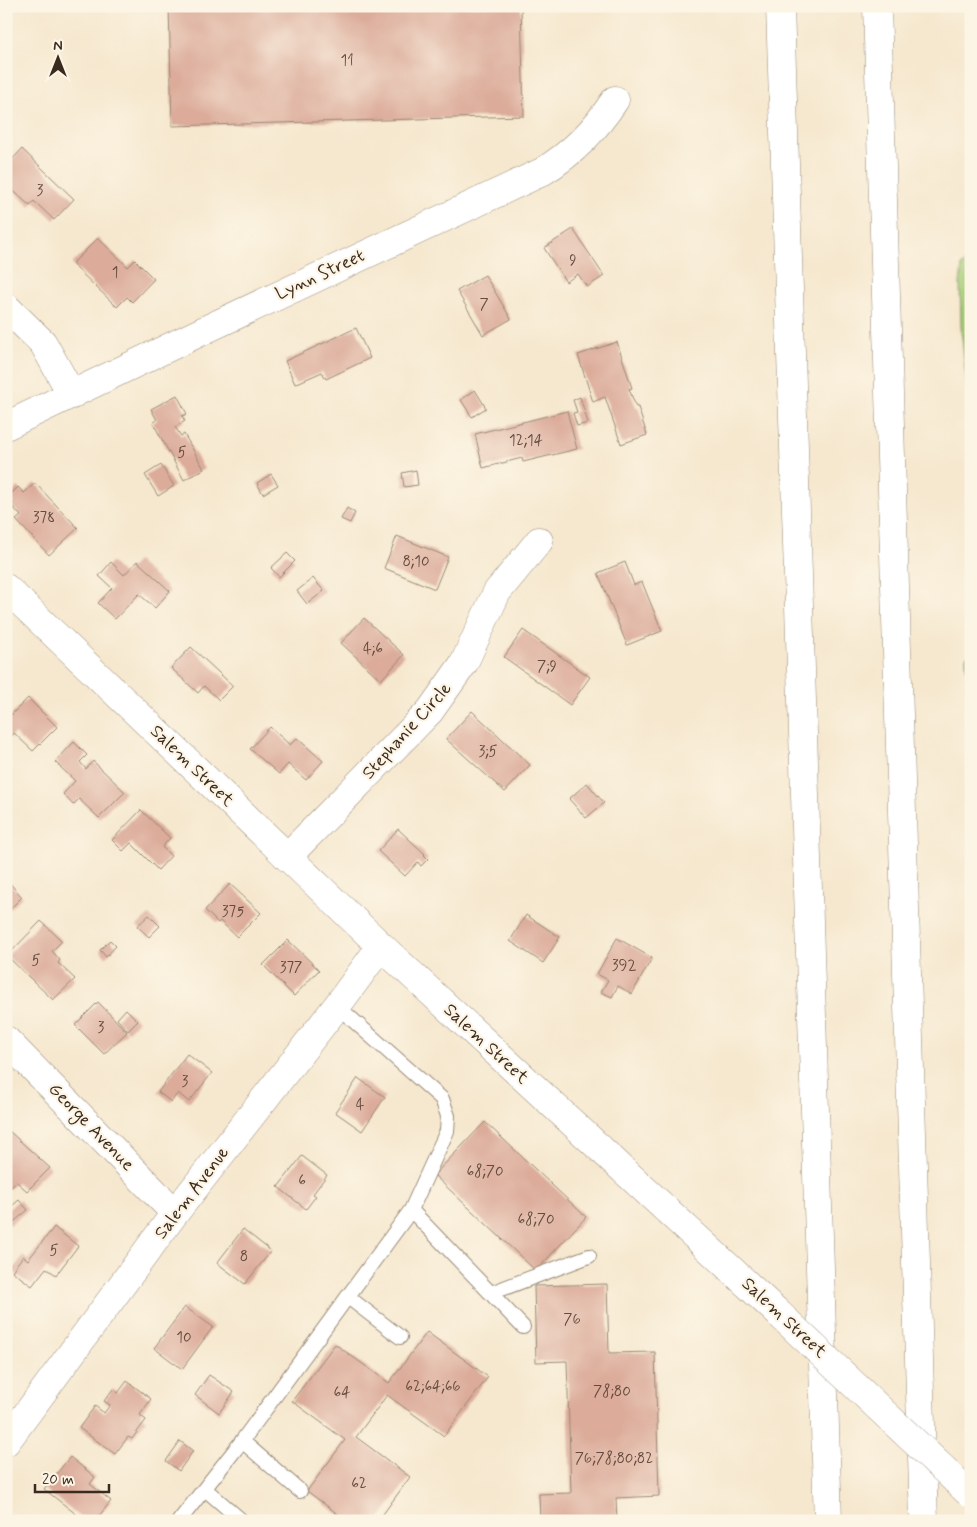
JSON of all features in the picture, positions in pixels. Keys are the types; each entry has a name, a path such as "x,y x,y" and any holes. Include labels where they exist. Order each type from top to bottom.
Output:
{"main road":[{"path":"780,6 828,1521"},
{"path":"877,6 924,1521"},
{"name":"Lynn Street","path":"6,426 416,229 542,172 560,161 584,140 598,125 615,100"},
{"path":"6,307 46,348 72,395"},
{"name":"Stephanie Circle","path":"287,856 430,711 464,663 497,592 539,541"},
{"name":"Salem Street","path":"6,588 381,946 776,1311 970,1494"},
{"name":"Salem Avenue","path":"6,1442 175,1213 337,1006 381,946"},
{"name":"George Avenue","path":"6,1040 175,1213"}],"lane":[{"path":"179,1521 242,1441 411,1210 445,1136 448,1123 446,1108 442,1099 337,1006"},
{"path":"411,1210 523,1327"},
{"path":"491,1293 589,1256"},
{"path":"348,1297 400,1337"},
{"path":"242,1441 300,1492"},
{"path":"204,1489 242,1521"}],"green space":[{"path":"971,258 971,431 961,327 960,284 962,265"},
{"path":"971,655 971,789 966,657"}],"building":[{"path":"169,6 521,6 524,116 172,126"},
{"path":"22,149 74,199 54,220 34,201 30,206 6,184 6,166"},
{"path":"573,229 604,276 587,287 578,274 566,282 544,248"},
{"path":"98,238 128,267 135,260 154,279 132,302 127,297 117,307 72,264"},
{"path":"485,275 511,319 483,335 457,291"},
{"path":"356,328 370,358 326,379 322,372 295,384 285,361"},
{"path":"617,342 632,388 629,389 636,407 638,407 647,435 621,444 605,397 593,402 578,355"},
{"path":"475,390 486,408 472,417 461,400"},
{"path":"177,395 187,414 182,416 185,421 175,427 181,436 184,434 204,469 184,480 153,423 157,420 151,409"},
{"path":"580,397 588,423 577,426 573,413 577,412 573,400"},
{"path":"567,411 577,449 523,462 522,458 483,468 475,434"},
{"path":"161,465 174,486 158,496 145,475"},
{"path":"416,470 418,485 404,487 402,473"},
{"path":"271,474 278,485 263,494 257,483"},
{"path":"35,483 78,528 49,555 16,520 21,516 11,505 13,503 8,497 18,487 24,493"},
{"path":"347,508 355,513 350,523 341,519"},
{"path":"397,536 448,557 435,589 384,568"},
{"path":"287,553 295,561 279,577 271,568"},
{"path":"137,561 170,591 155,608 139,594 115,619 98,603 112,588 99,576 111,562 124,575"},
{"path":"625,562 634,585 642,582 662,631 627,645 598,573"},
{"path":"313,578 324,591 307,604 297,591"},
{"path":"364,618 404,655 381,680 341,643"},
{"path":"523,630 590,677 570,705 504,657"},
{"path":"191,647 233,686 219,700 204,686 198,693 171,668"},
{"path":"28,698 57,727 33,751 14,733 11,737 6,733 6,720"},
{"path":"472,711 530,765 505,792 446,739"},
{"path":"270,727 290,745 297,738 323,761 306,780 288,764 279,774 250,749"},
{"path":"74,742 87,755 80,762 86,769 93,761 125,792 99,818 79,799 73,805 63,794 75,781 55,762"},
{"path":"587,783 604,803 586,818 569,799"},
{"path":"141,810 170,838 162,847 171,856 158,870 131,843 123,851 112,840"},
{"path":"398,829 428,859 421,866 418,862 405,876 378,851"},
{"path":"6,879 22,897 6,913"},
{"path":"230,884 261,913 237,937 220,921 218,923 205,910"},
{"path":"149,915 160,926 149,937 137,926"},
{"path":"526,915 560,937 543,963 510,941"},
{"path":"41,921 62,941 52,951 60,960 58,963 75,979 53,1000 7,956"},
{"path":"617,938 652,958 632,994 618,986 612,997 601,992 608,980 597,974"},
{"path":"110,940 116,946 106,957 100,950"},
{"path":"288,940 319,970 294,996 263,965"},
{"path":"98,1002 127,1032 104,1054 75,1025"},
{"path":"126,1009 138,1021 128,1031 117,1019"},
{"path":"187,1054 212,1073 189,1102 178,1093 171,1102 158,1092"},
{"path":"358,1078 385,1097 362,1131 335,1112"},
{"path":"485,1122 586,1217 536,1271 434,1175"},
{"path":"9,1131 50,1168 27,1191 17,1182 9,1189 6,1187 6,1134"},
{"path":"302,1156 327,1175 313,1194 316,1196 306,1209 278,1187"},
{"path":"19,1200 28,1210 10,1225 6,1221 6,1211"},
{"path":"54,1227 78,1246 56,1275 46,1268 32,1286 12,1271 23,1256 28,1260"},
{"path":"243,1229 271,1251 245,1284 217,1263"},
{"path":"607,1284 609,1353 655,1352 659,1496 616,1498 617,1521 540,1521 539,1494 571,1493 567,1361 536,1362 534,1286"},
{"path":"185,1307 213,1327 182,1369 154,1348"},
{"path":"427,1332 488,1377 444,1436 387,1395 356,1437 410,1477 378,1521 347,1521 307,1491 345,1440 292,1401 335,1344 389,1383"},
{"path":"209,1375 234,1392 219,1413 195,1395"},
{"path":"127,1381 151,1399 140,1415 146,1420 132,1439 128,1437 115,1454 79,1428 95,1406 104,1413 110,1405 104,1401 113,1389 118,1393"},
{"path":"180,1441 193,1451 179,1471 166,1461"},
{"path":"70,1457 95,1477 90,1484 111,1501 95,1521 85,1521 44,1489"}]}
